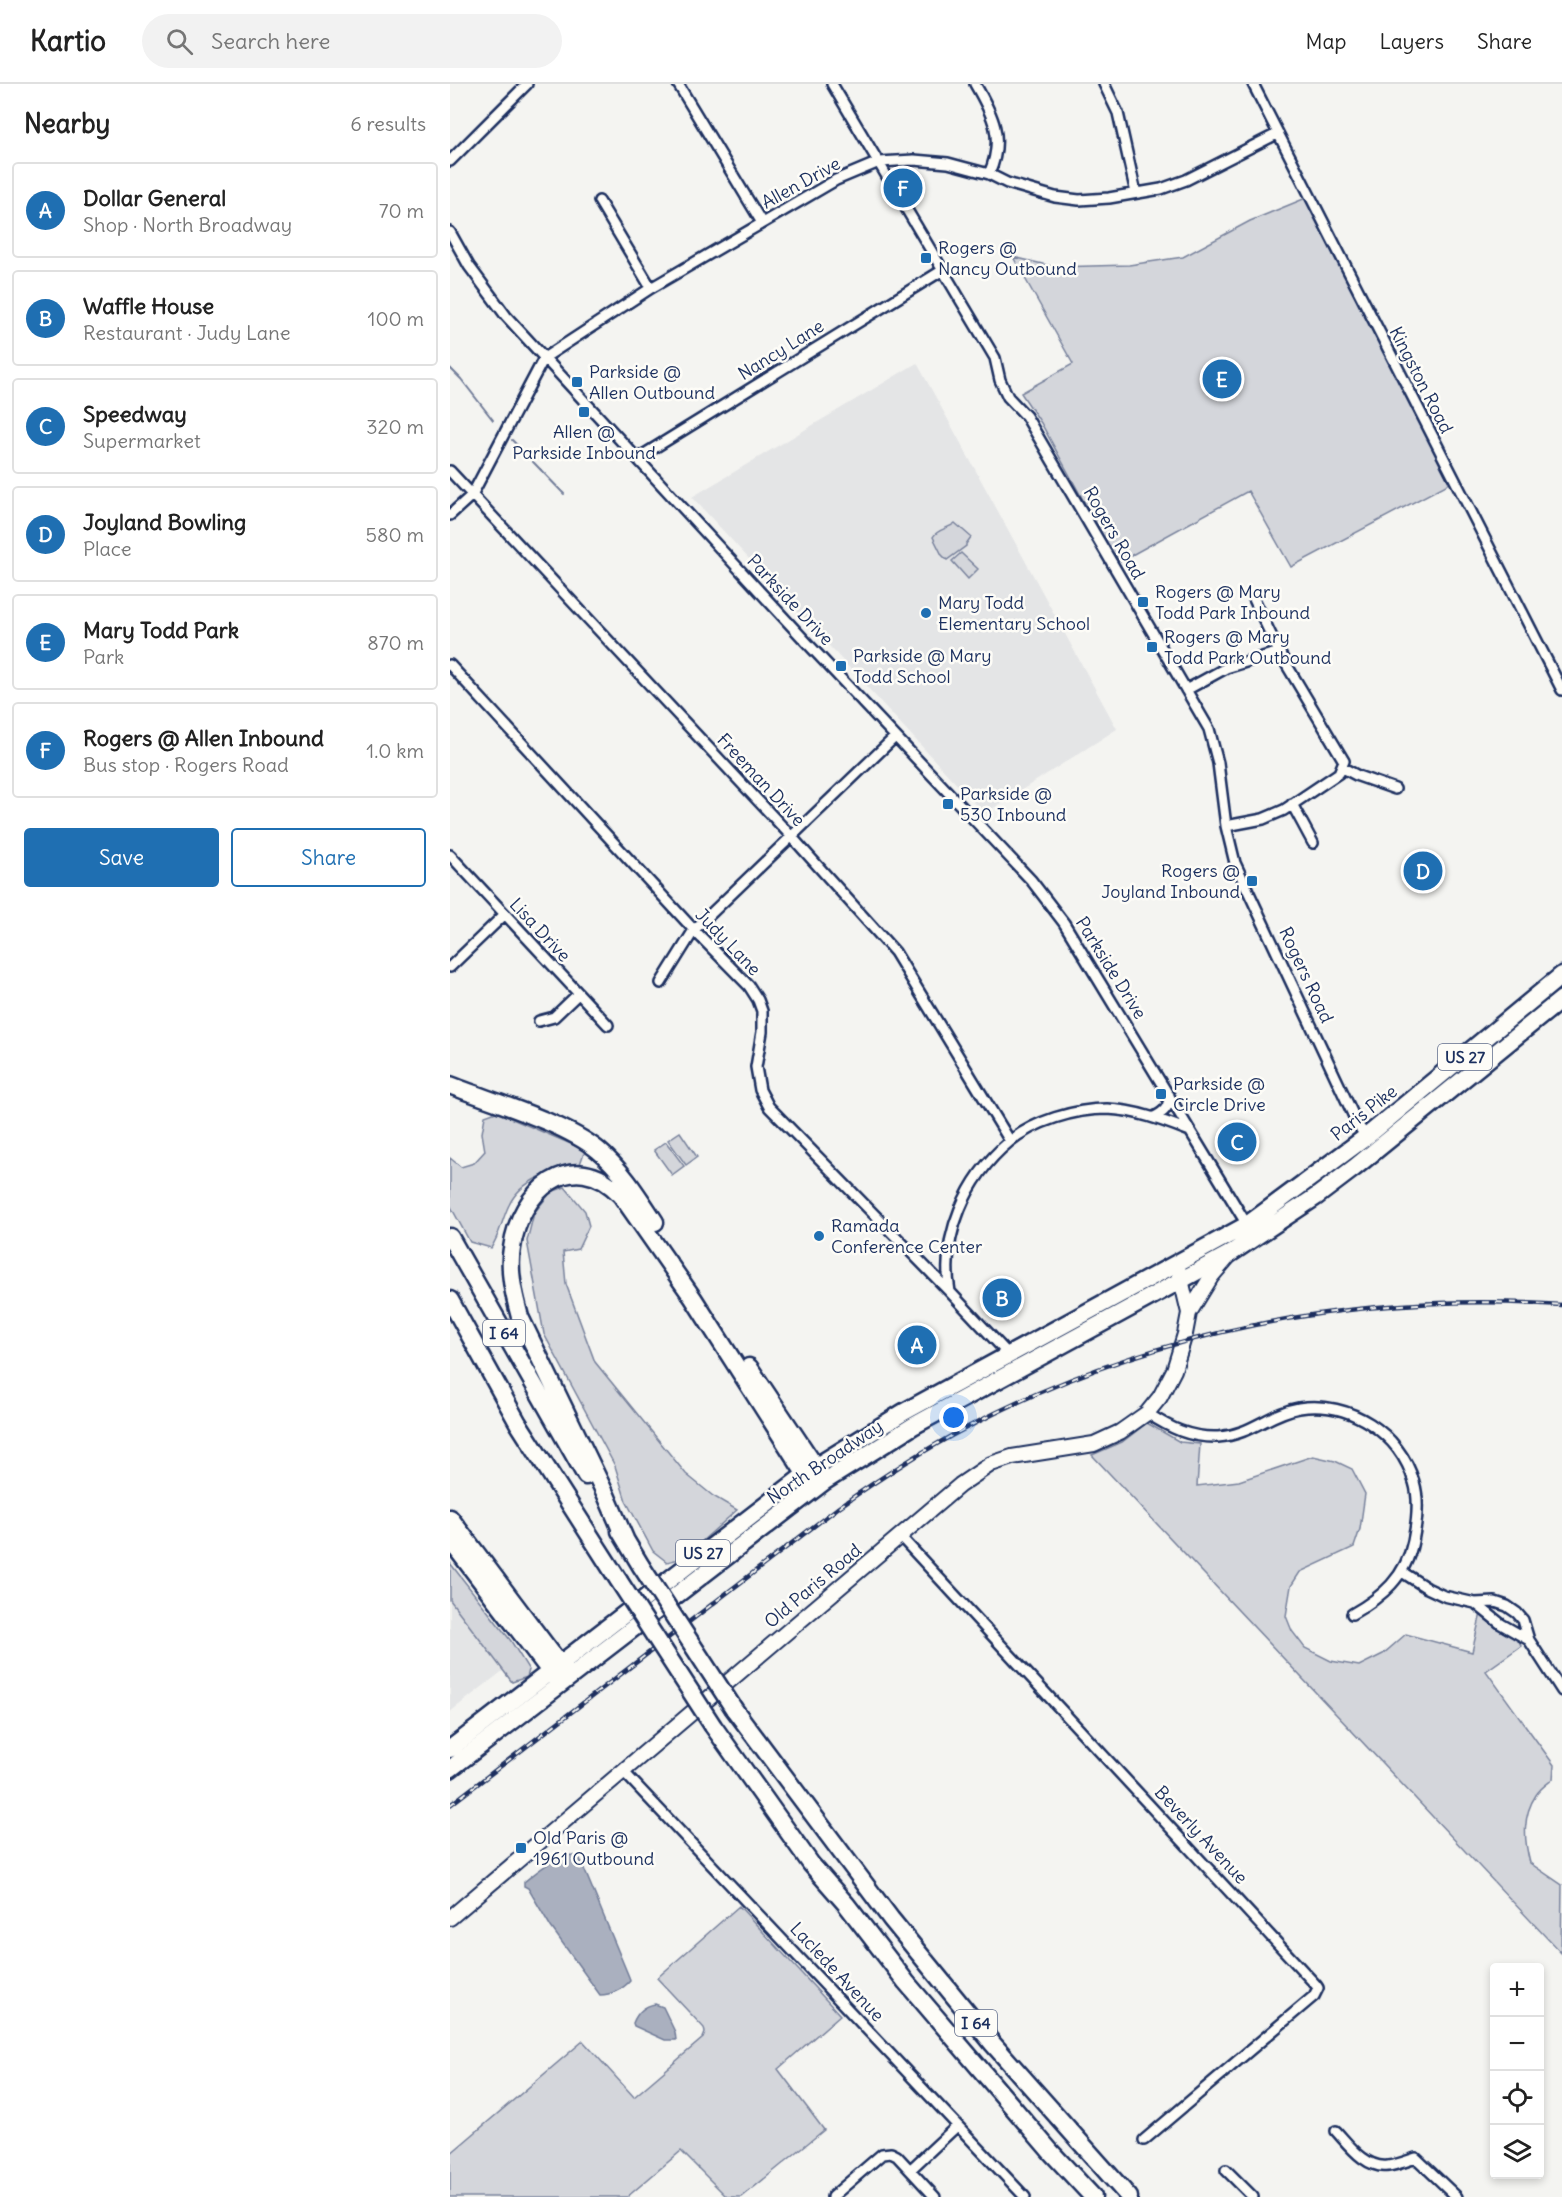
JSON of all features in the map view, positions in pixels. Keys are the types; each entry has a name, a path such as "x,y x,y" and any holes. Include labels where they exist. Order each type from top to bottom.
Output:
{"highway":[{"name":"Paris Pike","path":"1371,1144 1562,975"},
{"name":"Paris Pike","path":"1178,1264 1251,1231 1371,1144 1562,999"},
{"path":"450,1085 569,1133 597,1149 627,1179 815,1478"},
{"path":"625,1539 520,1317 514,1292 511,1250 519,1217 532,1196 552,1179 564,1175 575,1173 589,1175 612,1186 621,1195 815,1478"},
{"name":"North Broadway","path":"815,1478 1017,1371 1231,1253 1251,1231"},
{"name":"I 64","path":"450,1237 558,1428 641,1566 734,1709 898,1928 993,2044 1129,2197"},
{"name":"North Broadway","path":"450,1749 559,1674 904,1412 1178,1264"},
{"name":"I 64","path":"451,1304 533,1448 713,1726 811,1864 846,1904 906,1982 1093,2197"},
{"path":"450,1518 559,1674"},
{"path":"450,1540 559,1674"},
{"name":"North Broadway","path":"450,1769 559,1674"}],"street":[{"path":"450,161 527,84"},
{"path":"678,84 762,223"},
{"name":"Rogers Road","path":"832,84 995,358 1000,380 1008,398 1026,416 1212,737 1218,763 1226,826 1235,863 1357,1123 1371,1144"},
{"path":"975,84 997,131 995,160 989,174"},
{"path":"1104,84 1118,113 1136,193"},
{"name":"Kingston Road","path":"1252,84 1562,690"},
{"name":"Allen Drive","path":"450,515 472,495 544,358 651,288 836,180 879,162 914,160 936,162 989,174 1031,191 1079,200 1109,198 1161,189 1186,180 1277,134"},
{"path":"599,201 651,288"},
{"name":"Parkside Drive","path":"450,232 480,281 506,316 1031,880 1064,923 1251,1231"},
{"name":"Nancy Lane","path":"638,458 943,270"},
{"name":"Freeman Drive","path":"450,471 791,836 895,952 1010,1141"},
{"path":"1226,826 1263,819 1292,804 1340,773 1344,761 1279,652 1254,599"},
{"path":"1186,690 1226,668 1279,652"},
{"name":"Judy Lane","path":"450,665 694,930 749,986 762,1011 762,1032 756,1067 760,1090 769,1107 950,1292 1008,1354 1017,1371"},
{"path":"661,983 694,930 896,737"},
{"path":"1343,768 1358,776 1395,789"},
{"path":"1292,804 1313,843"},
{"name":"Lisa Drive","path":"450,855 608,1025"},
{"path":"450,967 504,915"},
{"path":"538,1021 554,1017 578,994"},
{"path":"1154,1117 1166,1109 1169,1095"},
{"path":"950,1292 947,1255 953,1228 974,1183 1010,1141 1045,1122 1084,1111 1108,1109 1154,1117 1191,1131"},
{"name":"Old Paris Road","path":"1189,1313 1211,1277 1231,1253"},
{"path":"1178,1264 1186,1278 1196,1286 1198,1298"},
{"name":"Old Paris Road","path":"450,1918 960,1485 992,1464 1032,1453 1094,1444 1120,1432 1147,1413 1160,1397 1174,1370 1185,1334 1189,1313 1186,1278"},
{"path":"1161,1292 1172,1294 1180,1299 1189,1313"},
{"path":"1147,1413 1179,1432 1203,1437 1246,1432 1280,1413 1311,1407 1335,1409 1351,1413 1369,1423 1388,1439 1402,1455 1415,1485 1416,1524 1411,1553 1402,1572 1385,1593 1352,1614"},
{"name":"Beverly Avenue","path":"900,1536 1286,1950 1318,1988 1314,1996 1144,2140"},
{"path":"1402,1572 1444,1596 1475,1603 1496,1602 1517,1613 1523,1620 1529,1640 1562,1691"},
{"path":"1475,1603 1501,1624 1529,1640"},
{"name":"Laclede Avenue","path":"623,1771 1025,2197"},
{"path":"910,2170 957,2126"},
{"path":"1336,2131 1359,2156 1377,2165 1386,2166 1416,2158 1457,2197"},
{"path":"832,2197 882,2154 891,2153 897,2156 935,2197"},
{"path":"1226,2170 1253,2197"}],"shaded area":[{"path":"1306,198 1450,483 1291,567 1248,491 1121,561 1111,551 1041,423 1021,393 1073,364 1013,257 1055,267 1129,265 1183,257 1250,221"},
{"name":"Mary Todd Elementary School","path":"917,363 1117,729 984,814 692,497"},
{"path":"955,523 971,537 966,546 947,560 933,537 937,532"},
{"path":"961,553 978,569 968,579 952,561"},
{"path":"496,1112 585,1150 580,1164 539,1177 514,1196 491,1248 470,1242 450,1205 450,1158 461,1167 474,1163 485,1151 482,1133 485,1116"},
{"path":"680,1132 697,1157 686,1165 668,1140"},
{"path":"666,1142 684,1166 672,1175 654,1150"},
{"path":"565,1187 585,1211 589,1226 578,1249 563,1252 566,1284 595,1362 686,1474 713,1496 737,1510 683,1558 667,1562 653,1551 626,1501 615,1466 544,1334 527,1241 534,1213 551,1192"},
{"path":"1147,1423 1180,1442 1200,1444 1197,1486 1239,1481 1313,1456 1335,1461 1352,1469 1365,1494 1360,1529 1354,1547 1300,1572 1291,1586 1286,1616 1292,1631 1305,1648 1331,1661 1359,1666 1383,1654 1406,1634 1472,1652 1481,1613 1519,1640 1521,1646 1486,1671 1554,1765 1553,1779 1536,1795 1528,1811 1526,1846 1530,1863 1562,1885 1561,1953 1092,1455 1122,1442"},
{"path":"450,1563 511,1641 529,1670 527,1677 512,1682 450,1600"},
{"path":"450,1600 504,1670 450,1712"},
{"path":"739,1906 840,2015 778,2069 824,2130 742,2197 727,2197 681,2151 627,2197 450,2197 450,2154 583,2041 634,2097 703,2038 704,2028 657,1978"}],"water":[{"path":"573,1855 580,1859 629,1977 630,1981 624,1987 608,1994 600,1995 551,1927 528,1888 524,1886 524,1882 547,1865 559,1858"},
{"path":"655,2004 663,2007 675,2032 676,2040 665,2040 634,2026 633,2023 639,2013 647,2006"}],"waterway":[{"path":"450,368 493,420"},
{"path":"512,440 564,494"}],"railway":[{"path":"450,1805 839,1507 933,1446 1035,1394 1107,1366 1181,1343 1255,1325 1331,1312 1408,1305 1485,1302 1562,1305"}],"place":[{"name":"Rogers @ Allen Inbound","path":"903,188"},
{"name":"Rogers @ Nancy Outbound","path":"926,258"},
{"name":"Mary Todd Park","path":"1222,379"},
{"name":"Parkside @ Allen Outbound","path":"577,382"},
{"name":"Allen @ Parkside Inbound","path":"584,412"},
{"name":"Rogers @ Mary Todd Park Inbound","path":"1143,602"},
{"name":"Mary Todd Elementary School","path":"926,613"},
{"name":"Rogers @ Mary Todd Park Outbound","path":"1152,647"},
{"name":"Parkside @ Mary Todd School","path":"841,666"},
{"name":"Parkside @ 530 Inbound","path":"948,804"},
{"name":"Joyland Bowling","path":"1423,871"},
{"name":"Rogers @ Joyland Inbound","path":"1252,881"},
{"name":"Parkside @ Circle Drive","path":"1161,1094"},
{"name":"Speedway","path":"1237,1142"},
{"name":"Ramada Conference Center","path":"819,1236"},
{"name":"Waffle House","path":"1002,1298"},
{"name":"Dollar General","path":"917,1345"},
{"name":"Old Paris @ 1961 Outbound","path":"521,1848"}]}
